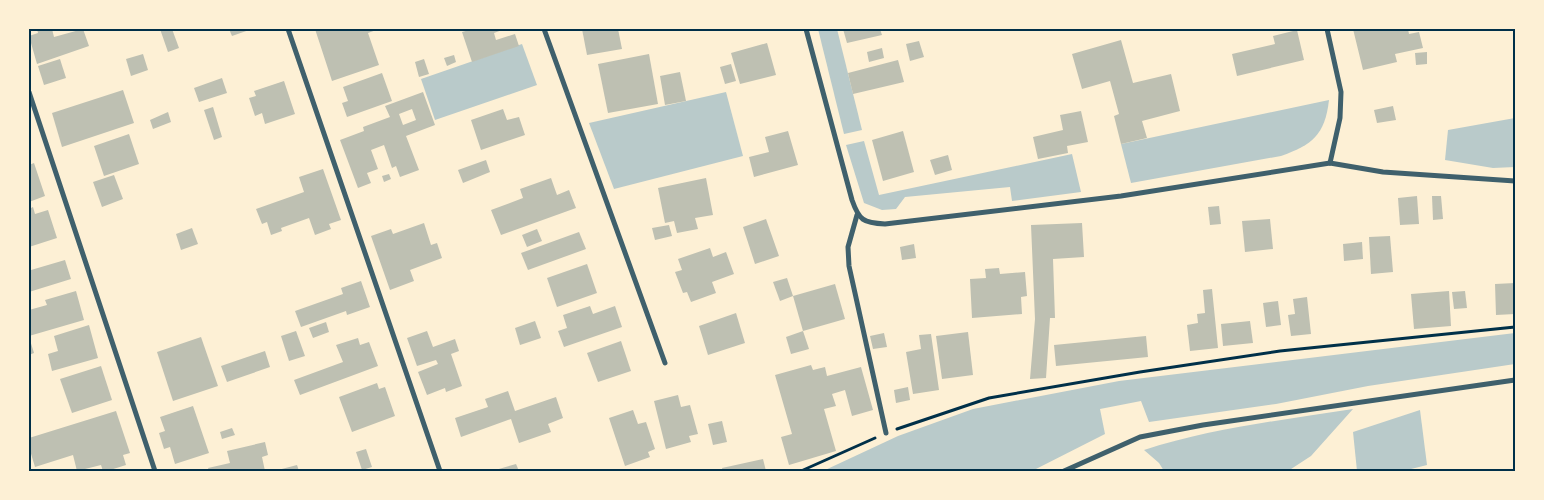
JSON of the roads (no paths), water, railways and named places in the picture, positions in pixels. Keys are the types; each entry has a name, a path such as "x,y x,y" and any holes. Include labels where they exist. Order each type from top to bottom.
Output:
{"street":[{"path":"288,29 440,471"},
{"path":"544,29 665,363"},
{"path":"806,29 857,215 848,248 849,266 886,433"},
{"path":"1327,29 1341,92 1340,118 1330,163"},
{"path":"29,92 155,471"},
{"path":"857,215 868,224 885,224 1121,196 1330,163 1383,172 1515,181"},
{"path":"1064,471 1140,437 1202,424 1515,380"}]}
